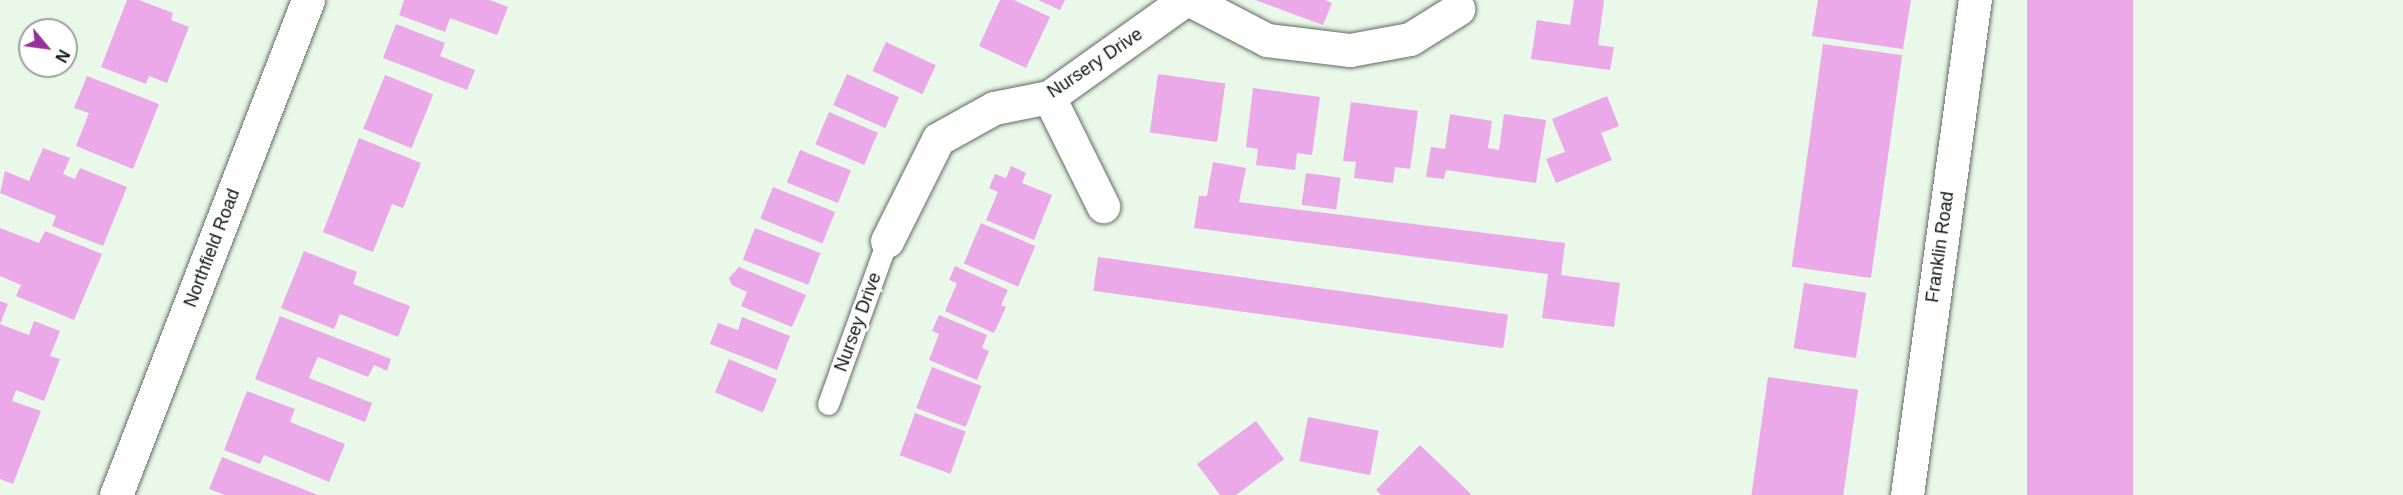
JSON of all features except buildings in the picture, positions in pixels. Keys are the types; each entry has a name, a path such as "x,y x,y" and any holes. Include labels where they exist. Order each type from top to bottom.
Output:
{"street":[{"name":"Northfield Road","path":"116,495 308,0"},
{"name":"Nursery Drive","path":"887,241 938,139 994,108 1049,97 1185,0"},
{"path":"1190,0 1267,40 1350,50 1410,39 1458,9"},
{"name":"Franklin Road","path":"1907,495 1975,0"},
{"path":"1049,97 1103,206"}],"lane":[{"name":"Nursey Drive","path":"828,404 887,241"}]}
